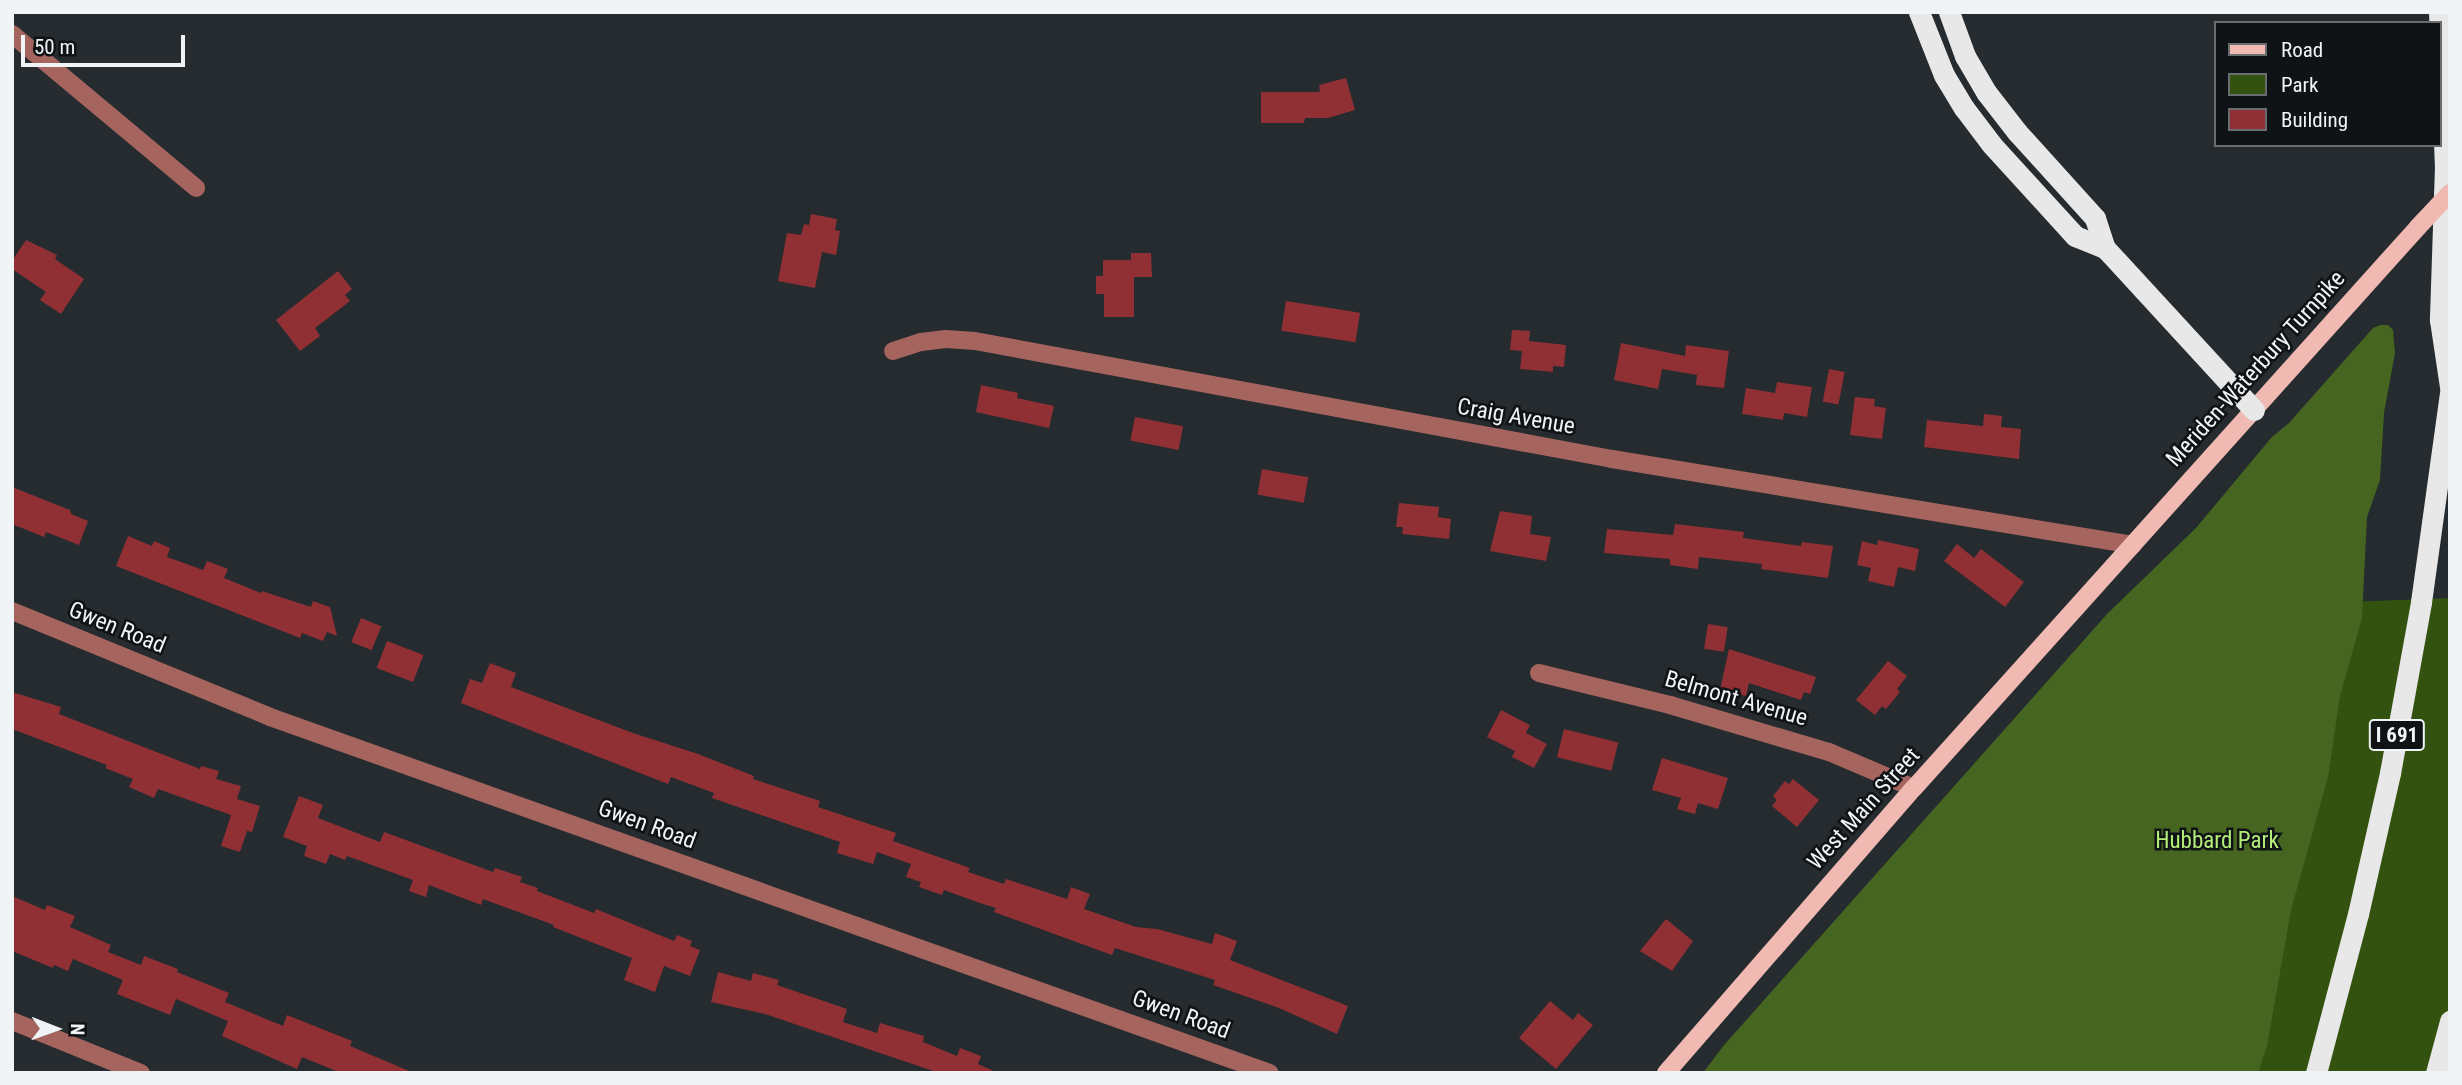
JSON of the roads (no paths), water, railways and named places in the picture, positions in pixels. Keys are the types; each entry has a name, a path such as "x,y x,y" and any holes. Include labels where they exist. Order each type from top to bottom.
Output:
{"highway":[{"path":"1919,12 1944,75 1976,125 2075,236 2105,248"},
{"path":"1949,12 1965,56 1986,92 2029,146 2095,218 2105,248 2254,410"},
{"path":"2441,63 2445,166 2440,320 2450,387"},
{"name":"I 691","path":"2316,1073 2344,971 2390,773 2424,580 2450,392"},
{"path":"2436,1073 2450,1021"}],"main road":[{"name":"Meriden-Waterbury Turnpike","path":"2101,580 2450,193"},
{"name":"West Main Street","path":"1666,1073 1914,788 2101,580"}],"street":[{"path":"12,34 196,188"},
{"name":"Craig Avenue","path":"893,351 921,342 946,339 975,341 1454,431 2133,545"},
{"name":"Gwen Road","path":"12,611 270,718 1270,1073"},
{"name":"Belmont Avenue","path":"1539,673 1670,705 1805,744 1863,763 1914,788"},
{"path":"12,1021 141,1073"}],"park label":[{"name":"Hubbard Park","path":"2217,841"}]}
